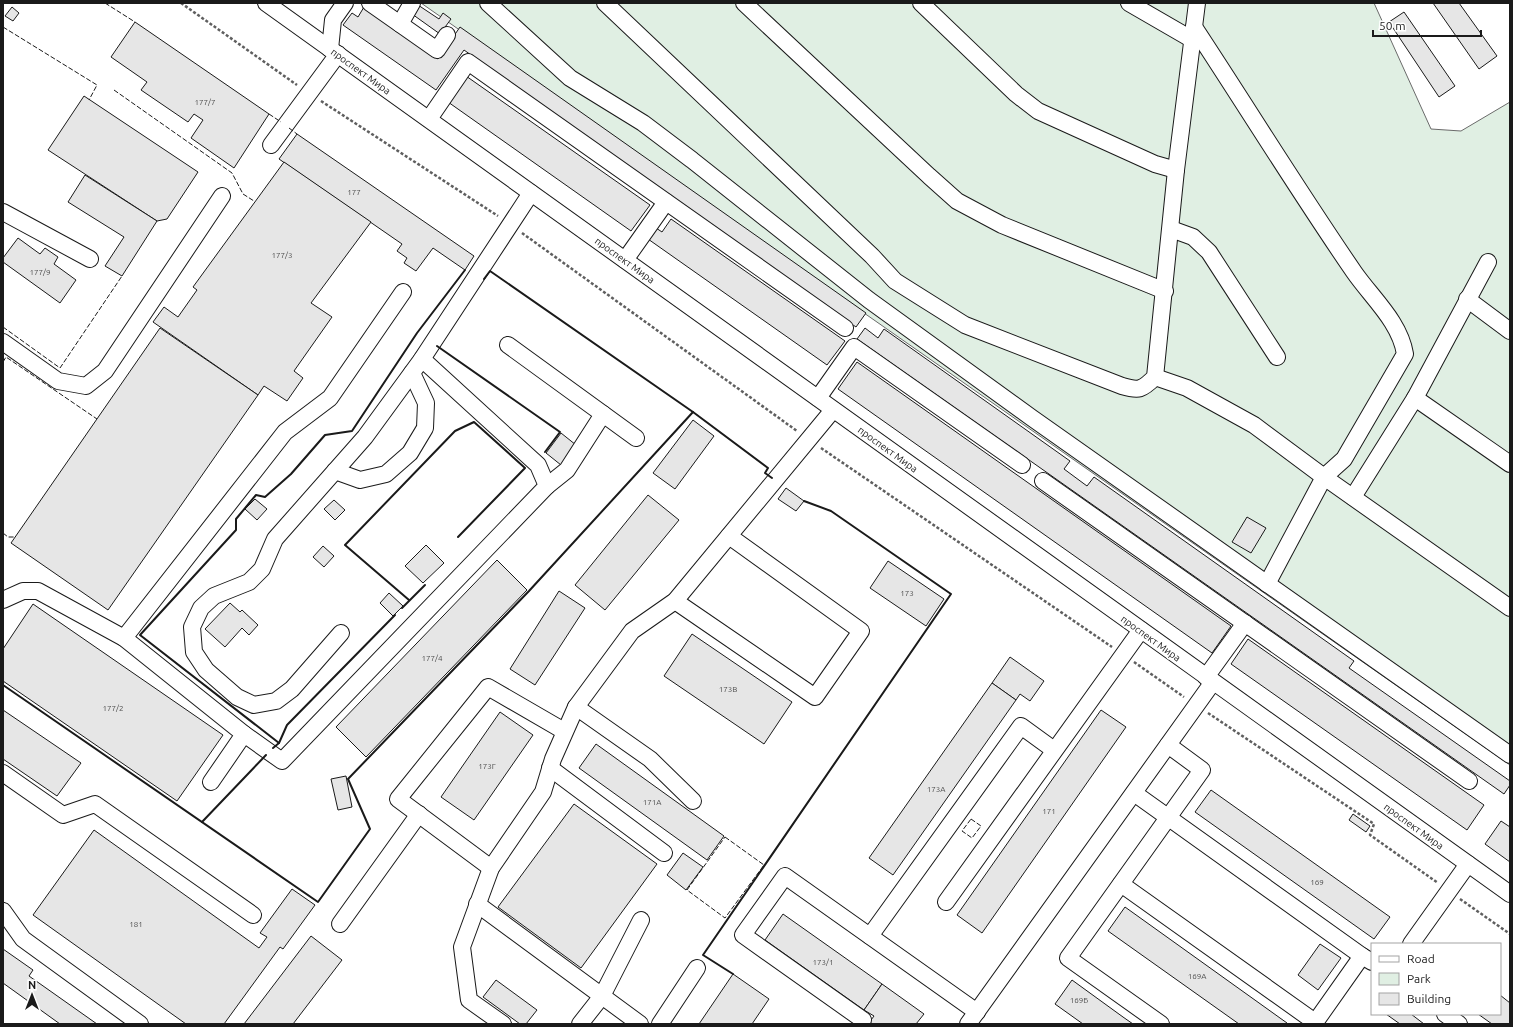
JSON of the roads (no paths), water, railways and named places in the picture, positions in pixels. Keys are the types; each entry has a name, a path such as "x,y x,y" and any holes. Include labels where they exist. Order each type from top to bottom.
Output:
{"street":[{"name":"проспект Мира","path":"266,3 282,9 334,52 1510,894"},
{"path":"271,145 309,93 334,52 333,20 345,3"},
{"path":"370,3 437,50 447,34"},
{"path":"400,24 412,3"},
{"path":"488,3 570,78 643,123 869,300 1267,584 1510,755"},
{"path":"605,3 872,256 895,281 965,325 1122,386 1136,390 1146,386 1155,377 1165,291 1176,170 1197,3"},
{"path":"744,3 928,176 957,201 1002,225 1165,291"},
{"path":"921,3 1016,94 1038,111 1154,164 1176,170"},
{"path":"1128,3 1194,34 1354,272 1397,329 1403,343 1405,354 1344,459 1324,477 1267,584"},
{"path":"428,119 468,62 846,328"},
{"path":"340,633 292,689 276,701 254,705 237,697 206,670 194,652 192,627 201,608 214,596 249,582 262,569 274,539 365,437 412,373 531,193"},
{"path":"3,342 58,381 86,386 105,371 222,196"},
{"path":"625,260 666,202"},
{"path":"3,212 90,259"},
{"path":"1171,229 1193,237 1209,252 1277,357"},
{"path":"1353,498 1416,398 1467,299 1488,262"},
{"path":"124,638 285,432 330,398 403,292"},
{"path":"1467,299 1510,331"},
{"path":"508,345 636,438"},
{"path":"818,398 854,347 1022,465"},
{"path":"422,359 538,465 547,486"},
{"path":"335,471 360,480 386,474 410,453 425,428 426,403 412,373"},
{"path":"1155,377 1187,388 1254,425 1353,498 1510,608"},
{"path":"1416,398 1510,464"},
{"path":"503,1024 470,1000 462,947 490,868 543,792 564,731 576,707 632,631 675,601 833,410"},
{"path":"3,600 23,591 38,591 124,638 244,734 282,762 547,486 567,470 603,414"},
{"path":"1043,481 1469,781"},
{"path":"675,601 815,697 861,631 729,536"},
{"path":"860,1024 863,1020 743,935 785,876 870,936 973,1018 1196,705 1245,623"},
{"path":"946,902 1140,630"},
{"path":"490,868 398,799 488,687 564,731"},
{"path":"576,707 650,759 693,801"},
{"path":"870,936 1021,726 1054,750"},
{"path":"211,782 244,734"},
{"path":"1161,1024 1068,958 1202,770 1168,745"},
{"path":"550,768 664,853"},
{"path":"3,773 63,815 95,804 253,915"},
{"path":"1121,884 1314,1023 1367,959 1134,793"},
{"path":"340,924 419,814"},
{"path":"1412,943 1468,864"},
{"path":"478,904 640,1024"},
{"path":"3,911 23,939 140,1024"},
{"path":"580,1024 602,996 640,920"},
{"path":"660,1024 697,968"},
{"path":"1446,1015 1459,1024"}]}
